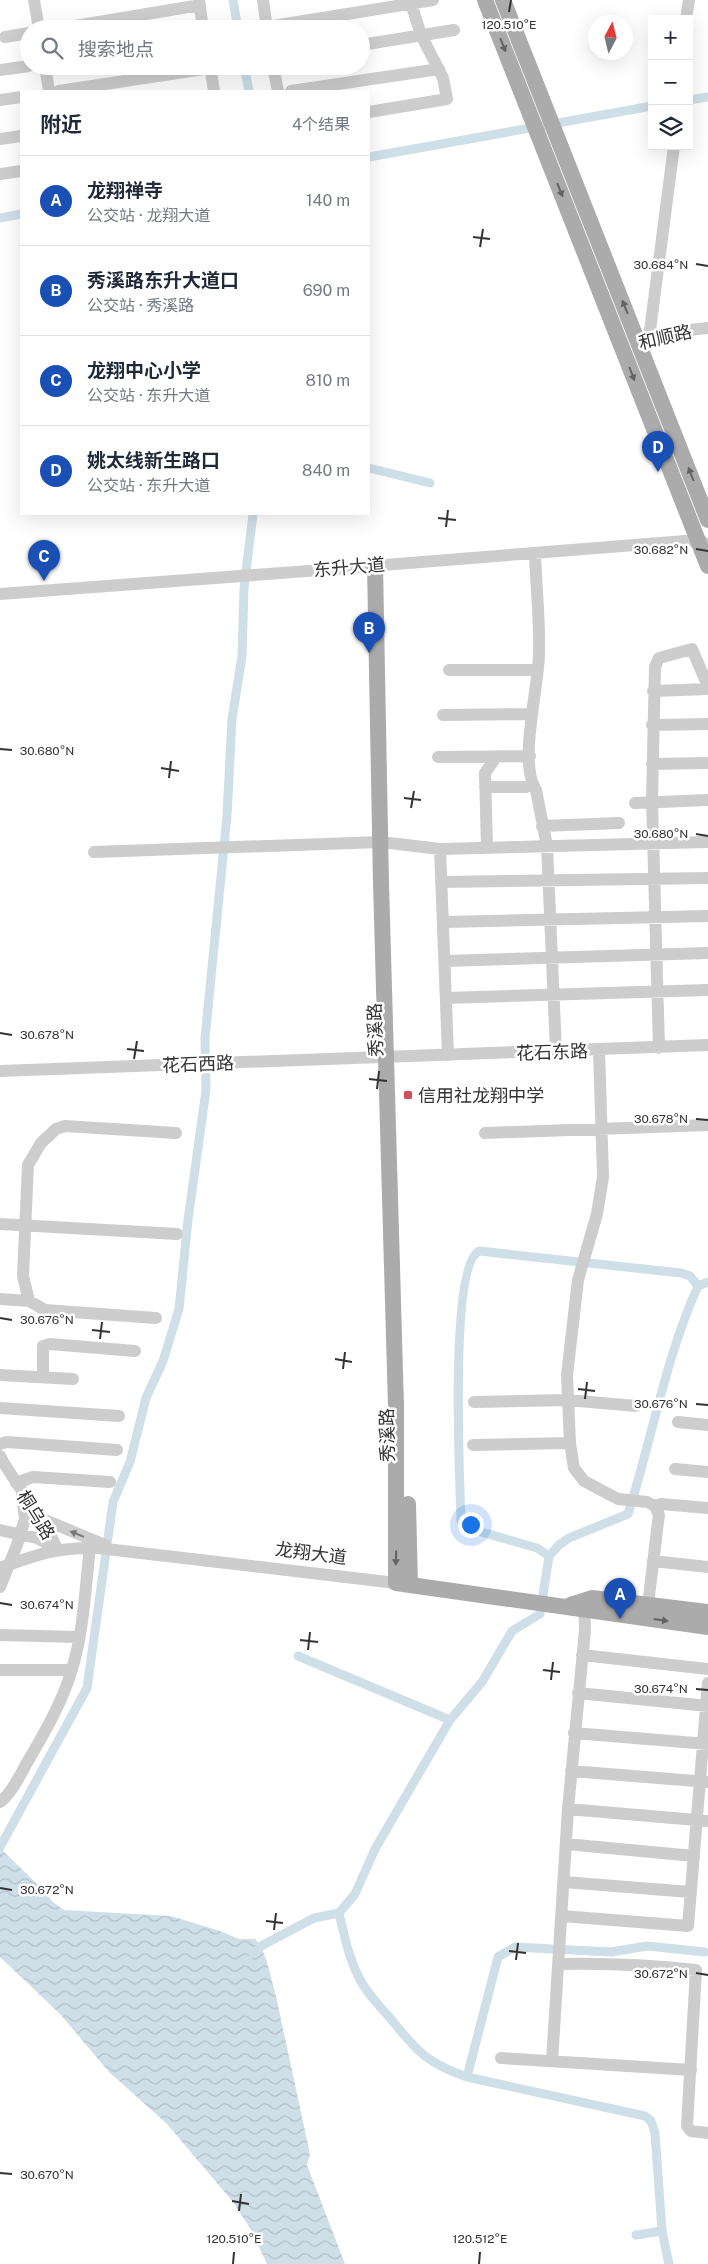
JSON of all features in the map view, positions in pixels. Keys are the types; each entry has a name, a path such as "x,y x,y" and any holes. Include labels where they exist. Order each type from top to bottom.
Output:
{"main road":[{"path":"485,0 622,348 705,540 708,566"},
{"path":"503,0 644,340 708,520"},
{"name":"秀溪路","path":"381,564 396,1396 403,1584"},
{"name":"龙翔大道","path":"403,1584 560,1606 584,1605 708,1627"},
{"name":"龙翔大道","path":"584,1605 592,1598 708,1612"}],"street":[{"path":"34,0 37,20"},
{"path":"263,0 266,20"},
{"path":"311,20 432,0"},
{"path":"687,15 689,0"},
{"path":"370,112 447,99 439,69 421,35 411,2"},
{"path":"106,20 199,3 202,20"},
{"path":"370,44 454,30"},
{"path":"5,37 20,34"},
{"path":"0,70 20,67"},
{"path":"298,90 439,69"},
{"path":"46,75 49,90"},
{"path":"65,90 160,75"},
{"path":"211,75 214,90"},
{"path":"275,75 278,90"},
{"path":"0,100 20,97"},
{"path":"0,140 20,136"},
{"path":"644,340 673,150"},
{"path":"0,174 20,171"},
{"name":"和顺路","path":"622,348 671,332 708,328"},
{"name":"东升大道","path":"0,594 238,578 381,564 705,540"},
{"path":"535,553 539,650 532,714 529,770 536,790 547,846 556,1052"},
{"path":"653,691 708,687 692,649 659,658 655,667 653,691 652,802 659,1048"},
{"path":"449,670 538,670"},
{"path":"443,715 532,714"},
{"path":"652,725 708,724"},
{"path":"438,757 530,756"},
{"path":"470,757 485,773"},
{"path":"487,848 485,773 496,757"},
{"path":"652,764 708,763"},
{"path":"485,787 526,787 532,783"},
{"path":"635,803 708,800"},
{"path":"542,826 619,823"},
{"path":"94,852 216,846 386,842 440,849 708,842"},
{"path":"440,849 448,1055"},
{"path":"441,882 708,878"},
{"path":"443,922 708,916"},
{"path":"445,961 708,953"},
{"path":"446,998 708,990"},
{"name":"花石东路","path":"391,1057 708,1045"},
{"path":"599,1050 602,1186 597,1214 578,1280 567,1375 570,1442 574,1468 584,1481 618,1499 647,1502 655,1506 659,1515 648,1605"},
{"name":"花石西路","path":"0,1071 391,1057"},
{"path":"485,1133 708,1125"},
{"path":"29,1301 23,1276 28,1165 41,1143 56,1129 65,1126 176,1133"},
{"path":"0,1224 177,1234"},
{"path":"0,1299 29,1301 45,1310 156,1318"},
{"path":"43,1378 43,1346 50,1344 135,1351"},
{"path":"0,1374 73,1379"},
{"path":"474,1402 567,1400 636,1406"},
{"path":"0,1408 119,1416"},
{"path":"678,1422 708,1425"},
{"path":"0,1444 7,1442 118,1450"},
{"path":"473,1445 570,1442"},
{"name":"桐乌路","path":"0,1456 50,1533 57,1549"},
{"path":"675,1469 708,1472"},
{"path":"0,1587 2,1564 21,1534 25,1520 19,1488 33,1477 110,1482"},
{"path":"655,1506 661,1504 708,1508"},
{"path":"39,1517 116,1550"},
{"path":"0,1530 37,1538 57,1549"},
{"path":"0,1802 9,1793 43,1736 62,1698 72,1670 94,1548"},
{"name":"龙翔大道","path":"57,1549 94,1548 116,1550 403,1584"},
{"path":"2,1564 57,1549"},
{"path":"653,1561 708,1567"},
{"path":"552,2061 568,1808 582,1655 584,1605"},
{"path":"0,1634 79,1637"},
{"path":"582,1655 708,1669"},
{"path":"0,1670 72,1670"},
{"path":"562,1916 688,1926 694,1856 702,1821 708,1683"},
{"path":"578,1693 707,1706"},
{"path":"574,1733 706,1744"},
{"path":"571,1771 704,1782"},
{"path":"568,1808 702,1821"},
{"path":"566,1844 694,1856"},
{"path":"564,1882 690,1892"},
{"path":"559,1962 650,1965 696,1970 688,2126 691,2131 708,2133"},
{"path":"501,2058 691,2070"}],"water":[{"path":"0,1848 53,1902 64,1910 171,1916 239,1939 255,1939 261,1946 276,1996 310,2154 307,2165 345,2264 267,2264 251,2230 233,2202 167,2124 109,2072 60,2014 0,1957"}],"waterway":[{"path":"233,0 236,20"},
{"path":"246,75 249,90"},
{"path":"693,99 708,97"},
{"path":"370,157 648,107"},
{"path":"0,218 20,214"},
{"path":"370,468 430,483"},
{"path":"0,1847 87,1688 113,1502 130,1462 146,1398 163,1361 179,1309 188,1220 206,1090 205,1038 227,816 232,719 242,656 244,588 253,515"},
{"path":"549,1556 537,1548 464,1527 461,1521 458,1377 463,1294 470,1265 479,1251 681,1273 690,1276 698,1286"},
{"path":"253,1954 261,1946 314,1918 339,1913 355,1894 375,1849 450,1720 482,1682 512,1631 540,1614 549,1556 569,1538 628,1514 677,1342 698,1286 708,1282"},
{"path":"298,1656 450,1720"},
{"path":"339,1913 349,1954 362,1983 411,2043 426,2057 467,2077 645,2116 651,2121 655,2133 662,2231 669,2264"},
{"path":"467,2077 498,1957 515,1947 611,1952 647,1946 705,1952"},
{"path":"636,2235 662,2231"}],"place":[{"name":"姚太线新生路口","path":"658,472"},
{"name":"龙翔中心小学","path":"44,581"},
{"name":"秀溪路东升大道口","path":"369,653"},
{"name":"信用社龙翔中学","path":"408,1095"},
{"name":"龙翔禅寺","path":"620,1619"}]}
